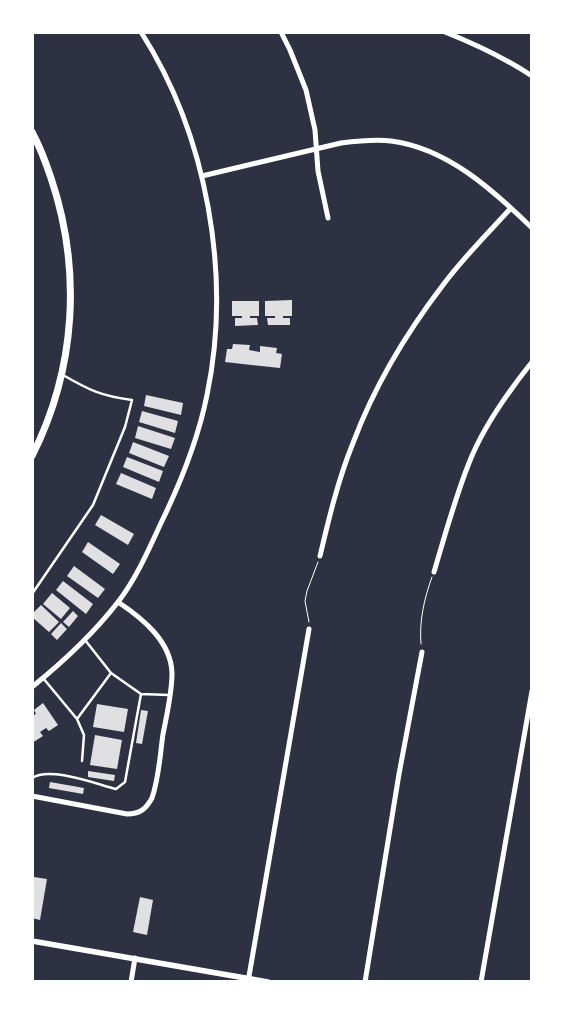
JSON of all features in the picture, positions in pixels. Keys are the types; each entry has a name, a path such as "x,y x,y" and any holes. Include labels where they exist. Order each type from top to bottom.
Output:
{"main road":[{"path":"32,132 45,160 57,196 71,271 72,292 70,328 62,374 51,412 32,456"}],"street":[{"path":"32,687 84,640 118,602 175,494 192,451 207,394 215,339 217,304 213,243 202,176 168,80 140,32"},
{"path":"281,32 306,90 315,130 318,171 328,218"},
{"path":"445,32 472,43 517,66 532,76"},
{"path":"202,176 316,149 364,140 389,140 428,151 466,171 485,185 532,228"},
{"path":"320,556 338,482 353,442 385,375 422,314 443,284 511,208"},
{"path":"434,572 455,500 470,461 488,426 532,362"},
{"path":"32,796 127,814 140,813 147,808 153,794 172,673 169,658 163,644 147,624 118,602"},
{"path":"248,980 309,629"},
{"path":"365,982 399,774 422,652"},
{"path":"481,982 532,691"},
{"path":"32,941 268,982"},
{"path":"131,982 135,958"}],"lane":[{"path":"32,594 93,504 125,427 132,400 109,397 88,390 62,374"},
{"path":"84,640 111,672 141,694 169,695"},
{"path":"77,719 111,672"},
{"path":"43,678 77,719 84,735 82,761"},
{"path":"32,778 38,774 56,774 116,789 125,782 141,694"}],"path":[{"path":"309,629 304,601 320,556"},
{"path":"422,652 420,628 426,592 434,572"}],"building":[{"path":"292,300 292,316 283,316 283,318 290,318 290,325 268,325 267,318 275,318 275,316 265,316 265,301"},
{"path":"232,301 259,301 259,316 250,316 250,318 257,318 258,325 235,326 235,318 242,318 242,316 232,316"},
{"path":"233,344 250,345 249,350 260,352 260,346 277,348 276,353 282,354 280,368 225,362 227,349 232,349"},
{"path":"146,395 183,403 181,415 144,406"},
{"path":"142,411 178,421 175,433 139,422"},
{"path":"138,426 175,438 171,449 135,438"},
{"path":"133,442 169,456 164,467 129,453"},
{"path":"127,457 163,471 159,482 123,467"},
{"path":"121,473 156,488 152,499 116,484"},
{"path":"101,515 134,534 128,545 95,525"},
{"path":"88,542 120,564 113,574 82,552"},
{"path":"74,566 105,589 98,598 67,576"},
{"path":"63,581 93,604 86,614 56,590"},
{"path":"52,593 70,608 61,619 43,604"},
{"path":"41,605 59,622 49,632 32,617 32,614"},
{"path":"73,611 78,616 69,627 63,622"},
{"path":"61,623 67,629 57,640 51,634"},
{"path":"43,703 58,725 49,731 46,728 40,732 43,736 32,743 32,716 36,714 34,710"},
{"path":"97,704 128,709 124,732 93,727"},
{"path":"141,710 148,711 142,744 136,743"},
{"path":"95,735 122,740 117,769 90,765"},
{"path":"88,771 115,775 114,781 88,777"},
{"path":"50,782 84,788 83,794 49,788"},
{"path":"34,877 47,879 40,920 32,918 32,887"},
{"path":"140,897 153,900 147,935 133,932"}]}
